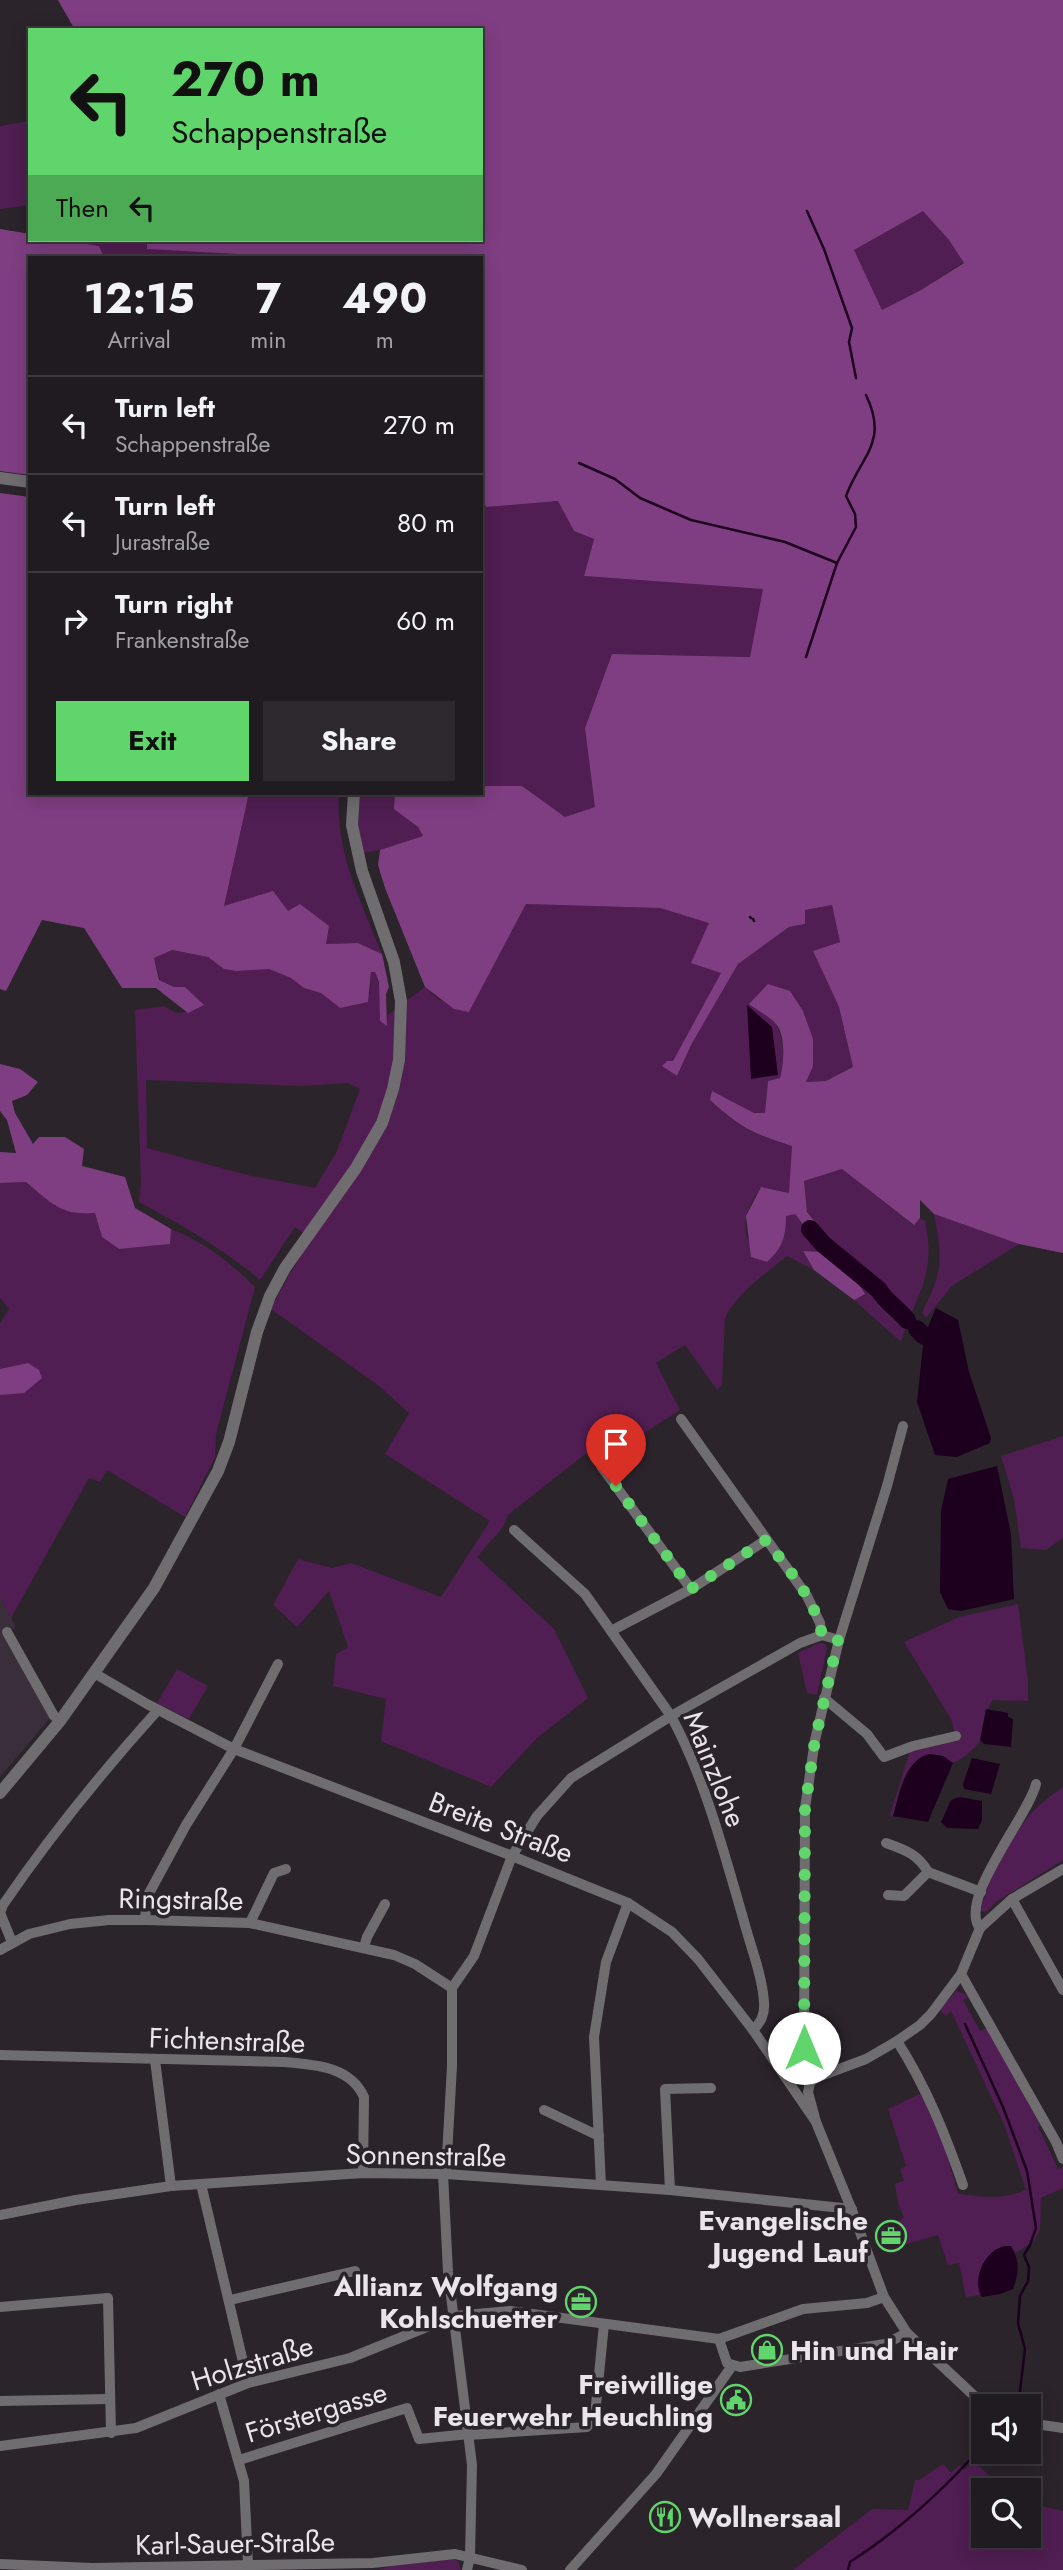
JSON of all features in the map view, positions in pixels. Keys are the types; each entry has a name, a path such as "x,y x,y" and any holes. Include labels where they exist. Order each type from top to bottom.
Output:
{"street":[{"path":"0,478 28,482"},
{"path":"0,1793 60,1721 147,1599 189,1526 218,1471 229,1442 257,1332 271,1296 285,1268 356,1168 382,1123 399,1060 401,1001 394,962 362,872 352,825 354,795"},
{"path":"681,1419 807,1596 820,1623 822,1635"},
{"path":"804,2072 805,1808 815,1740 838,1640 887,1486 903,1426"},
{"path":"601,1466 691,1589"},
{"name":"Mainzlohe","path":"514,1530 585,1594 671,1716 693,1761 715,1822 756,1965 764,2003 762,2022 753,2031"},
{"path":"611,1630 691,1589 766,1540"},
{"path":"7,1632 54,1716 60,1721"},
{"path":"467,2570 470,2557 472,2465 446,2256 444,2174 452,2066 452,1988 474,1956 512,1856 537,1816 571,1778 671,1716 800,1643 822,1635 838,1640"},
{"path":"145,1920 147,1896 186,1825 234,1749 278,1664"},
{"name":"Breite Straße","path":"94,1673 234,1749 628,1903 672,1932 698,1959 753,2031 816,2122"},
{"path":"824,1698 867,1734 884,1756 913,1746 956,1737"},
{"path":"12,1942 0,1913 3,1905 56,1832 158,1710"},
{"path":"980,1928 976,1923 975,1912 981,1892 997,1854 1033,1797 1036,1784"},
{"path":"886,1843 912,1853 921,1860 928,1872 981,1892"},
{"path":"250,1923 274,1873 286,1869"},
{"path":"972,2394 907,2333 884,2297 816,2122 808,2092 810,2083 815,2078 866,2059 897,2042 931,2014 961,1974 980,1928 1012,1899 1063,1870"},
{"path":"888,1895 904,1896 928,1872"},
{"path":"1012,1899 1063,1990"},
{"path":"601,2185 594,2037 606,1962 628,1903"},
{"path":"364,1947 370,1929 385,1905"},
{"name":"Ringstraße","path":"0,1950 30,1934 70,1924 109,1920 250,1923 364,1947 406,1959 452,1988"},
{"path":"961,1974 1063,2159"},
{"path":"897,2042 919,2076 937,2114 963,2185"},
{"name":"Fichtenstraße","path":"0,2055 284,2062 340,2071 360,2087 364,2097 363,2173"},
{"path":"155,2060 171,2186"},
{"path":"804,2072 815,2078"},
{"path":"787,2080 804,2072"},
{"path":"670,2190 665,2089 710,2088"},
{"path":"544,2110 599,2136"},
{"name":"Sonnenstraße","path":"0,2215 57,2203 171,2186 363,2173 444,2174 670,2190 852,2209"},
{"path":"201,2183 248,2383"},
{"path":"230,2300 355,2271"},
{"name":"Holzstraße","path":"0,2446 136,2428 248,2383 350,2358 454,2316 510,2311 719,2339 803,2309 867,2303 884,2297"},
{"path":"0,2307 108,2298 111,2433"},
{"name":"Förstergasse","path":"239,2460 407,2408 419,2439 587,2427 595,2415 604,2324"},
{"path":"719,2339 724,2358 732,2366 740,2367 885,2344 907,2333"},
{"path":"570,2570 656,2474 732,2366"},
{"path":"219,2394 244,2482 248,2564"},
{"path":"0,2401 110,2399"},
{"path":"1041,2425 1063,2428"},
{"name":"Karl-Sauer-Straße","path":"0,2564 92,2568 373,2563 455,2554 522,2570"}],"shaded area":[{"path":"58,0 1063,0 1063,1253 1019,1244 934,1214 920,1200 920,1218 914,1225 842,1169 804,1181 807,1212 828,1239 855,1263 850,1269 865,1294 854,1300 814,1270 803,1251 820,1252 819,1245 795,1214 786,1216 782,1241 777,1252 767,1262 751,1257 746,1216 761,1187 789,1193 792,1146 739,1124 710,1100 712,1091 754,1113 765,1113 768,1081 780,1078 783,1042 776,1024 749,1004 768,984 790,991 803,1011 813,1039 813,1066 806,1082 826,1081 853,1067 839,1007 813,951 840,942 832,905 805,910 805,924 789,927 738,964 691,1045 677,1076 662,1066 667,1061 673,1061 721,973 691,963 709,923 660,908 526,904 469,1012 454,1009 425,987 378,865 380,850 423,836 418,827 394,809 395,795 483,795 483,786 522,786 565,817 595,807 585,728 612,654 750,657 763,589 584,576 594,539 574,531 558,501 486,507 483,500 483,256 240,256 147,249 147,242 483,242 483,28 74,28","holes":["923,211 949,240 964,263 882,310 854,250"]},
{"path":"28,121 28,205 0,209 0,126"},
{"path":"923,210 964,262 921,290 882,310 854,250"},
{"path":"0,229 28,234 28,242 76,242 99,246 104,256 28,256 28,475 0,471"},
{"path":"76,242 147,242 147,248 240,256 104,256 99,246"},
{"path":"0,493 28,497 28,795 249,795 224,906 273,891 288,911 300,904 329,926 326,944 358,943 382,954 389,987 386,994 387,1026 380,1021 379,982 375,972 371,972 368,1002 340,1008 321,993 304,988 291,978 269,969 224,969 208,957 172,950 154,958 159,980 174,987 185,987 204,1005 188,1013 156,988 122,988 84,928 42,920 6,991 0,989"},
{"path":"483,500 486,507 558,501 574,531 594,539 584,576 764,589 750,657 612,654 585,728 596,807 565,817 522,786 483,786"},
{"path":"249,795 339,795 345,856 382,954 358,943 326,944 288,911 224,906"},
{"path":"360,795 395,795 394,809 418,827 423,836 363,853 358,825"},
{"path":"526,904 660,908 710,923 722,973 673,1061 663,1066 677,1076 691,1045 738,964 789,927 805,924 805,910 832,905 840,942 813,951 839,1007 853,1067 826,1081 806,1082 813,1054 803,1011 776,1024 782,1043 783,1065 780,1078 768,1081 765,1114 754,1113 713,1092 710,1100 738,1124 767,1138 792,1145 790,1193 761,1187 750,1205 746,1219 748,1240 767,1262 777,1252 782,1241 786,1215 795,1214 819,1245 820,1252 803,1252 814,1270 787,1256 737,1300 725,1318 722,1385 717,1390 685,1345 656,1363 680,1410 627,1444 601,1456 585,1454 508,1515 503,1527 477,1557 554,1629 588,1698 537,1738 491,1787 381,1741 386,1699 333,1686 336,1654 348,1647 329,1591 297,1627 273,1605 298,1559 332,1568 351,1563 441,1597 490,1521 385,1454 409,1413 379,1386 271,1309 312,1240 295,1227 260,1280 201,1238 139,1202 141,1182 135,1010 164,1006 180,1013 203,1005 185,987 174,987 160,980 154,958 171,950 208,957 224,969 269,969 291,978 304,988 321,993 340,1008 370,994 371,971 375,972 381,1010 387,1025 388,1015 425,987 438,999 469,1012","holes":["146,1080 301,1086 347,1083 360,1089 337,1151 315,1188 247,1175 147,1148"]},
{"path":"747,1005 772,1027 778,1075 751,1079"},
{"path":"0,1064 20,1069 38,1082 27,1095 12,1101 15,1113 33,1144 39,1137 65,1137 84,1149 82,1166 125,1177 135,1208 171,1229 170,1244 119,1249 102,1237 95,1213 65,1210 50,1202 26,1182 0,1183 0,1152 16,1153 7,1120 0,1111"},
{"path":"842,1169 913,1225 920,1218 925,1221 928,1240 927,1270 901,1342 854,1300 864,1294 850,1269 855,1263 828,1239 807,1212 804,1181"},
{"path":"26,1182 50,1202 65,1210 95,1213 102,1237 119,1249 170,1244 171,1229 216,1254 255,1287 216,1434 215,1457 185,1517 107,1470 100,1482 89,1478 11,1618 0,1596 0,1395 24,1392 28,1363 0,1369 0,1324 9,1309 0,1298 0,1183"},
{"path":"934,1214 1019,1244 952,1286 926,1318 922,1313 934,1286 940,1255"},
{"path":"936,1308 958,1320 969,1372 991,1438 990,1443 957,1457 935,1455 917,1402 924,1336"},
{"path":"28,1363 39,1370 42,1378 24,1393 0,1395 0,1369"},
{"path":"1063,1436 1063,1538 1046,1550 1021,1548 1014,1499 1001,1456"},
{"path":"997,1466 1011,1534 1014,1599 961,1611 948,1609 940,1592 941,1511 948,1479"},
{"path":"0,1596 16,1627 5,1634 50,1718 0,1777"},
{"path":"1018,1604 1028,1701 993,1700 978,1744 953,1763 943,1756 924,1755 907,1775 893,1816 890,1815 910,1751 957,1741 951,1719 904,1642 959,1617"},
{"path":"819,1643 825,1644 827,1648 817,1695 807,1693 798,1653"},
{"path":"177,1669 208,1686 189,1719 157,1703"},
{"path":"986,1709 1008,1713 1008,1717 1013,1719 1011,1747 984,1744 980,1740"},
{"path":"930,1754 943,1756 953,1763 928,1822 893,1816 908,1771 921,1757"},
{"path":"972,1758 1000,1764 991,1794 964,1789 963,1784"},
{"path":"1063,1787 1063,1860 996,1902 986,1912 980,1911 1001,1857 1020,1826 1032,1812"},
{"path":"959,1797 982,1801 982,1820 978,1829 947,1828 941,1822 951,1800"},
{"path":"956,1991 968,1997 963,2000 980,2031 987,2028 1040,2125 1038,2126 1058,2169 1063,2167 1063,2188 1041,2198 1040,2229 1035,2240 1016,2253 1011,2247 995,2250 981,2270 980,2295 966,2297 959,2263 948,2265 938,2235 906,2244 897,2221 904,2218 895,2184 904,2181 900,2169 906,2166 888,2109 924,2092 940,2130 958,2194 1001,2196 1026,2190 1004,2124 951,2011 946,2016 940,2010"},
{"path":"1011,2246 1017,2262 1013,2289 982,2297 978,2282 982,2266 998,2248"},
{"path":"971,2463 976,2464 992,2478 971,2478 971,2548 1041,2548 1041,2506 1063,2511 1063,2570 793,2570 872,2509 908,2510 915,2480 943,2464 951,2473 960,2465 965,2470"},
{"path":"452,2559 458,2561 461,2570 378,2570 391,2566"}],"waterway":[{"path":"807,211 824,249 852,328 849,342 856,378"},
{"path":"806,657 837,563 856,527 855,514 846,496 874,437 875,425 866,395"},
{"path":"579,463 615,479 640,498 691,520 785,542 837,563"},
{"path":"810,1229 823,1244 879,1290 907,1320"},
{"path":"917,1329 924,1336"},
{"path":"965,2024 1003,2107 1027,2171 1036,2228 1024,2255 1029,2267 1028,2281 1020,2296 1018,2323 1025,2349 1020,2394"},
{"path":"848,2570 850,2562 921,2508 971,2458"}],"place":[{"name":"Evangelische Jugend Lauf","path":"891,2236"},
{"name":"Allianz Wolfgang Kohlschuetter","path":"581,2302"},
{"name":"Hin und Hair","path":"767,2350"},
{"name":"Freiwillige Feuerwehr Heuchling","path":"736,2400"},
{"name":"Wollnersaal","path":"665,2517"}],"route":[{"path":"616,1486 691,1589 766,1540 807,1596 820,1623 822,1635 838,1640 815,1740 805,1808 804,2048"}]}
